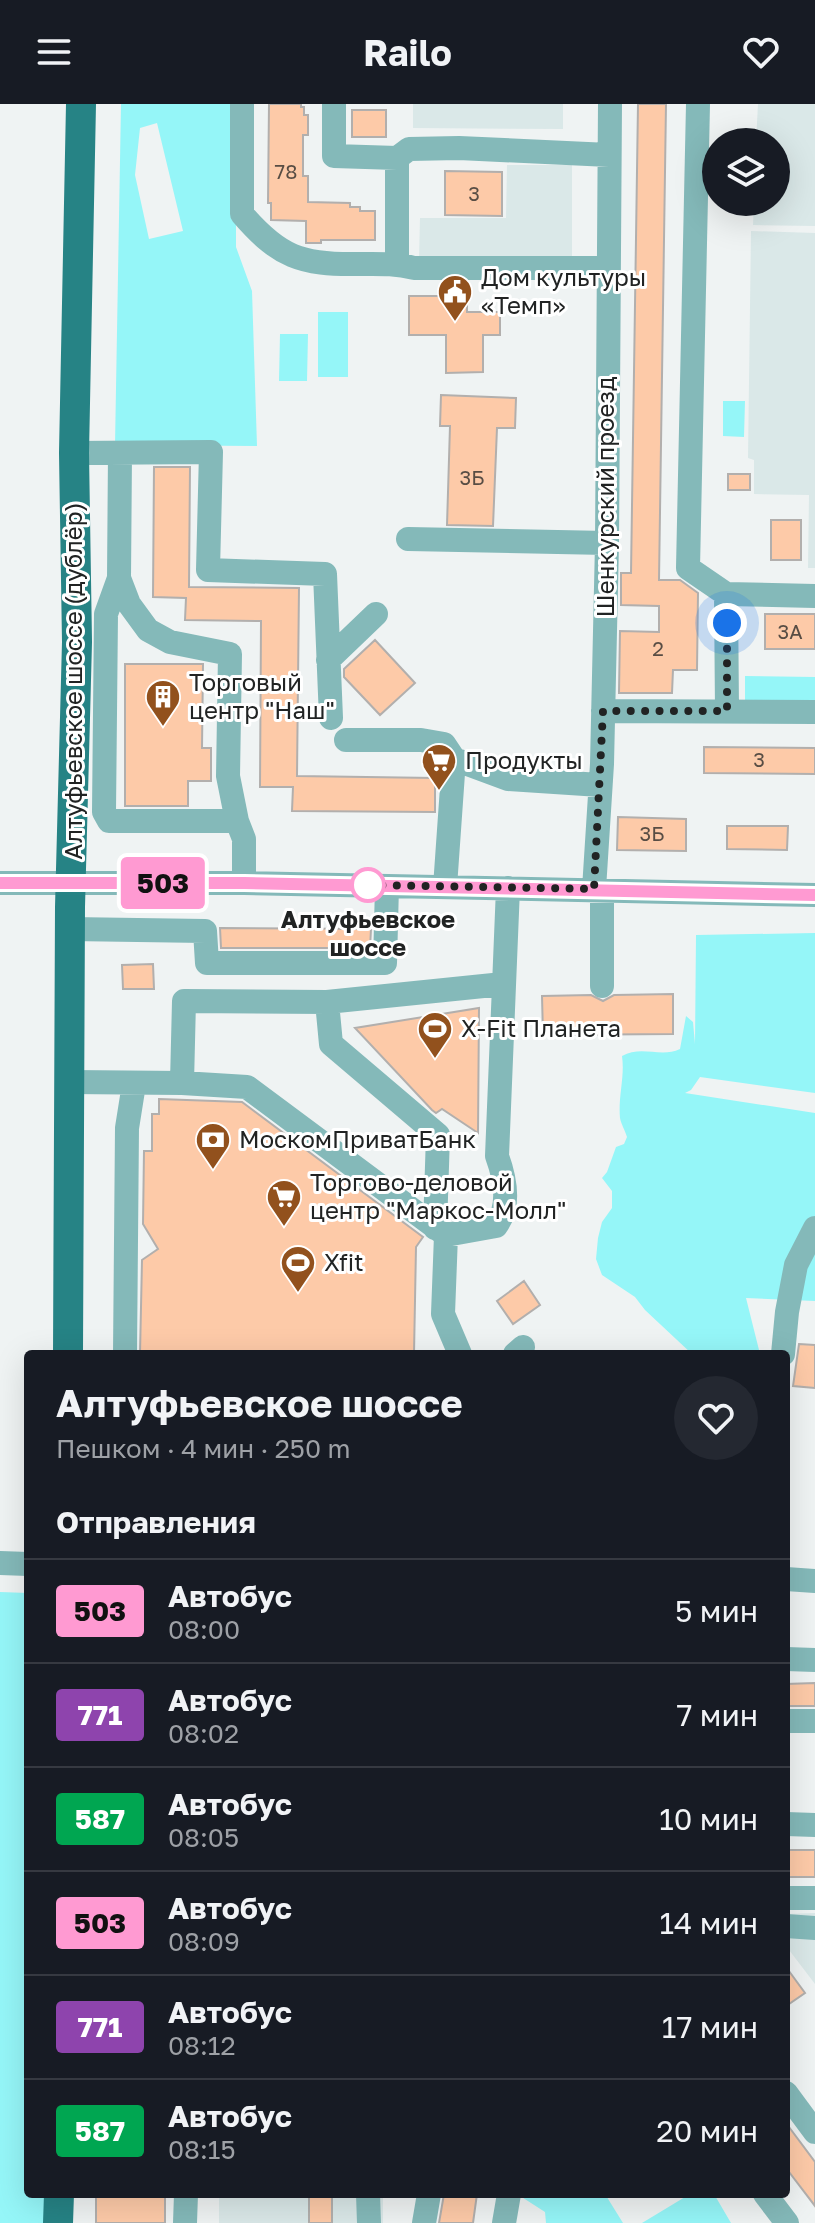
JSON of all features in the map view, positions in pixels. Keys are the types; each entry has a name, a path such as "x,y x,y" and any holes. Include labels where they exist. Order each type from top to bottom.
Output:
{"main road":[{"name":"Алтуфьевское шоссе (дублёр)","path":"68,1350 70,929 91,688 74,453 81,104"},
{"path":"58,2223 59,2198"}],"street":[{"path":"242,104 242,214 259,234 286,255 320,264 397,264 428,268 607,268"},
{"path":"334,104 334,156 397,158 409,149 459,148 609,155"},
{"name":"Шенкурский проезд","path":"602,986 598,890 607,543 610,104"},
{"path":"698,104 688,568 726,594 815,596"},
{"path":"397,158 397,264"},
{"path":"74,453 211,452 208,570 325,574 331,718"},
{"path":"120,453 119,578 106,614 91,688 104,812 109,821 237,821"},
{"path":"408,539 607,543"},
{"path":"119,578 129,604 148,630 170,642 230,654 228,776 244,839 244,883"},
{"path":"726,594 727,711"},
{"path":"328,660 376,614"},
{"path":"603,711 815,712"},
{"path":"346,740 421,740 444,744 454,759 508,779 600,785"},
{"path":"445,887 454,759"},
{"path":"0,883 244,883 815,895"},
{"path":"70,929 205,931 207,963 385,963 387,886"},
{"path":"70,1082 247,1087 440,1232 496,1226 504,1216 504,1177 497,1156 508,888"},
{"path":"182,1083 184,1001 327,1002 503,984"},
{"path":"327,1002 331,1044 438,1135 443,1314 458,1350"},
{"path":"125,1350 127,1128 134,1084"},
{"path":"783,1350 787,1312 806,1266 815,1228"},
{"path":"0,1563 24,1564"},
{"path":"790,1579 815,1581"},
{"path":"790,1659 815,1660"},
{"path":"790,1721 815,1721"},
{"path":"790,1824 815,1825"},
{"path":"790,1898 815,1898"},
{"path":"790,1926 815,1928"},
{"path":"790,2098 815,2132"},
{"path":"185,2223 186,2198"},
{"path":"368,2198 369,2223"},
{"path":"424,2223 428,2198"},
{"path":"504,2223 508,2198"},
{"path":"768,2198 787,2223"}],"shaded area":[{"path":"121,104 236,104 236,247 252,291 257,446 115,445","holes":["157,123 183,231 149,239 135,175 140,128"]},
{"path":"413,104 563,104 563,129 413,128"},
{"path":"758,104 815,104 815,226 753,225 753,216 790,216 790,128 757,128"},
{"path":"507,165 572,165 572,261 419,261 420,218 506,218"},
{"path":"751,231 815,233 815,568 808,568 809,495 754,494 754,460 748,458"},
{"path":"318,312 348,312 348,377 318,377"},
{"path":"280,334 308,334 307,381 279,381"},
{"path":"723,401 745,401 744,437 723,436"},
{"path":"745,676 815,677 815,702 745,701"},
{"path":"815,933 815,1093 700,1077 685,1093 815,1113 815,1301 746,1298 759,1350 688,1350 635,1297 602,1275 596,1259 602,1222 612,1208 612,1191 602,1178 616,1147 624,1144 627,1137 620,1118 622,1056 680,1049 686,1016 693,1022 695,1044 696,935"},
{"path":"0,1592 24,1593 24,2198 46,2198 45,2223 0,2223"},
{"path":"815,1913 815,1984 790,1951 790,1914"},
{"path":"219,2198 383,2198 383,2223 219,2223"},
{"path":"523,2198 607,2198 623,2223 546,2223 545,2212"},
{"path":"683,2198 716,2198 731,2223 642,2223"}],"building":[{"path":"269,104 301,104 304,115 308,115 308,135 303,135 303,176 308,176 308,202 350,203 350,207 360,207 360,211 375,211 375,240 306,243 306,221 271,220 271,203 268,203"},
{"path":"638,104 666,104 659,580 680,580 698,593 697,670 673,670 672,693 619,693 620,631 659,632 659,606 621,605 621,573 631,573"},
{"path":"352,110 386,110 386,137 352,137"},
{"path":"445,171 502,172 502,216 445,215"},
{"name":"Дом культуры «Темп»","path":"409,296 446,296 446,305 467,305 467,312 500,312 500,335 483,335 483,372 446,373 446,335 409,335"},
{"path":"441,395 516,398 515,428 497,428 493,526 447,525 450,426 440,426"},
{"path":"154,467 190,467 189,587 299,588 297,776 435,778 435,812 292,811 293,787 260,787 261,621 185,620 186,598 153,597"},
{"path":"728,474 750,474 750,490 728,490"},
{"path":"771,520 801,520 801,560 771,560"},
{"path":"765,614 815,614 815,649 765,649"},
{"path":"375,640 415,683 380,715 344,677 344,669"},
{"name":"Торговый центр \"Наш\"","path":"125,664 203,664 202,748 211,748 211,781 188,781 188,806 125,806"},
{"path":"704,747 815,748 815,774 704,773"},
{"path":"618,817 686,819 686,851 617,850"},
{"path":"727,826 788,826 787,850 727,849"},
{"path":"220,928 371,929 370,948 221,948"},
{"path":"153,964 154,989 123,989 122,965"},
{"path":"673,994 673,1034 543,1035 542,996 591,995 603,1001 614,995"},
{"name":"X-Fit Планета","path":"479,1008 478,1133 442,1109 436,1113 432,1110 355,1028"},
{"name":"Торгово-деловой центр \"Маркос-Молл\"","path":"159,1099 242,1102 423,1237 416,1247 414,1350 140,1350 142,1260 158,1249 143,1224 144,1151 152,1151 152,1114 159,1114"},
{"path":"524,1281 540,1305 513,1324 497,1301"},
{"path":"799,1344 815,1345 815,1388 793,1386"},
{"path":"815,1683 815,1706 790,1706 790,1684"},
{"path":"790,1850 815,1850 815,1877 790,1877"},
{"path":"790,1972 805,1993 790,2003"},
{"path":"790,2128 815,2162 815,2206 790,2173"},
{"path":"96,2198 165,2198 165,2223 96,2223"},
{"path":"309,2198 332,2198 332,2223 309,2223"},
{"path":"443,2198 476,2198 473,2223 439,2223"}],"bus line":[{"name":"503","path":"0,883 244,883 815,895"}],"place":[{"name":"Дом культуры «Темп»","path":"455,323"},
{"name":"Торговый центр \"Наш\"","path":"163,728"},
{"name":"Продукты","path":"439,792"},
{"name":"Алтуфьевское шоссе","path":"368,885"},
{"name":"X-Fit Планета","path":"435,1060"},
{"name":"МоскомПриватБанк","path":"213,1171"},
{"name":"Торгово-деловой центр \"Маркос-Молл\"","path":"284,1228"},
{"name":"Xfit","path":"298,1294"}],"route":[{"path":"368,885 594,889 603,711 727,711 727,623"}]}
